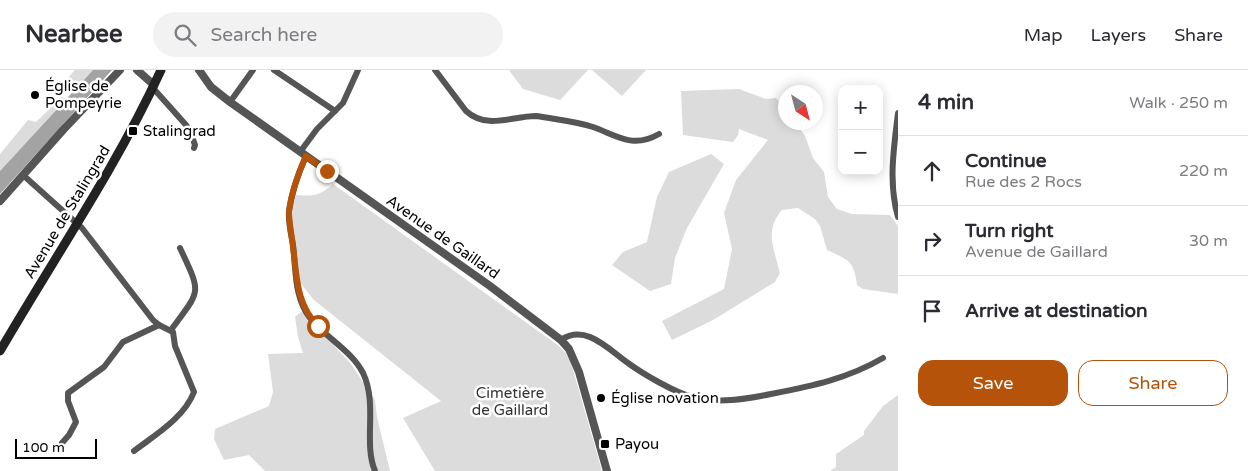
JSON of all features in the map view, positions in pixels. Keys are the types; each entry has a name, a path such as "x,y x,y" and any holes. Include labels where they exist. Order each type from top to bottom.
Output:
{"main road":[{"name":"Avenue de Stalingrad","path":"1,348 130,132 162,70"}],"street":[{"path":"0,200 120,70"},
{"path":"137,70 186,125 195,145 194,148"},
{"name":"Avenue de Gaillard","path":"200,70 211,87 230,102 490,286 562,340 569,349 579,372 607,471"},
{"path":"230,102 253,70"},
{"path":"274,70 336,111"},
{"path":"358,70 348,96 336,111 317,129 303,154 293,186 289,211 298,288 305,308 310,318 354,361 363,374 369,392 372,458 375,471"},
{"path":"435,70 466,111 471,116 481,120 506,121 536,116 558,119 583,124 613,136 635,141 644,141 659,134"},
{"path":"898,113 892,183 898,217"},
{"path":"23,175 77,223 159,325 171,330 174,334 175,346 194,392 182,413 134,452"},
{"path":"171,330 193,300 196,290 194,278 180,248"},
{"path":"62,443 76,422 68,401 68,393 104,367 123,342 159,325"},
{"path":"562,340 575,335 594,338 630,364 667,385 693,397 718,401 744,399 817,386 859,370 883,358"}],"green space":[{"path":"75,70 93,70 75,89 65,81"},
{"path":"509,70 588,70 560,100 523,89"},
{"path":"592,70 646,70 622,96"},
{"path":"739,89 766,99 776,98 778,100 778,130 801,130 813,158 824,172 828,197 837,209 852,214 890,215 898,226 898,294 863,289 857,285 854,270 849,262 827,250 820,226 815,219 798,208 782,210 776,218 772,233 773,248 780,273 775,282 713,320 672,340 662,321 724,289 732,249 724,213 736,180 768,140 739,129 738,135 733,142 683,135 681,91"},
{"path":"61,95 65,100 0,171 0,154 28,120 36,122 57,102"},
{"path":"711,154 724,164 687,228 675,258 671,284 650,291 612,265 623,252 647,242 657,197 669,172"},
{"name":"Cimetière de Gaillard","path":"333,184 559,346 566,353 571,363 602,471 435,471 403,418 441,401 314,300 298,280 292,218 294,195 315,195"},
{"path":"302,311 351,364 375,400 377,417 390,471 265,471 249,455 224,460 214,439 215,429 269,406 273,392 268,354 303,353 295,317"},
{"path":"898,395 898,471 830,471 836,467 836,454 864,435 864,431 883,406"}],"shaded area":[{"path":"93,70 112,70 0,194 0,171"}],"place":[{"name":"Église de Pompeyrie","path":"35,95"},
{"name":"Stalingrad","path":"133,131"},
{"name":"Église novation","path":"601,398"},
{"name":"Payou","path":"605,444"}],"route":[{"path":"318,326 310,318 300,296 296,280 289,211 293,186 306,156 327,171"}]}
